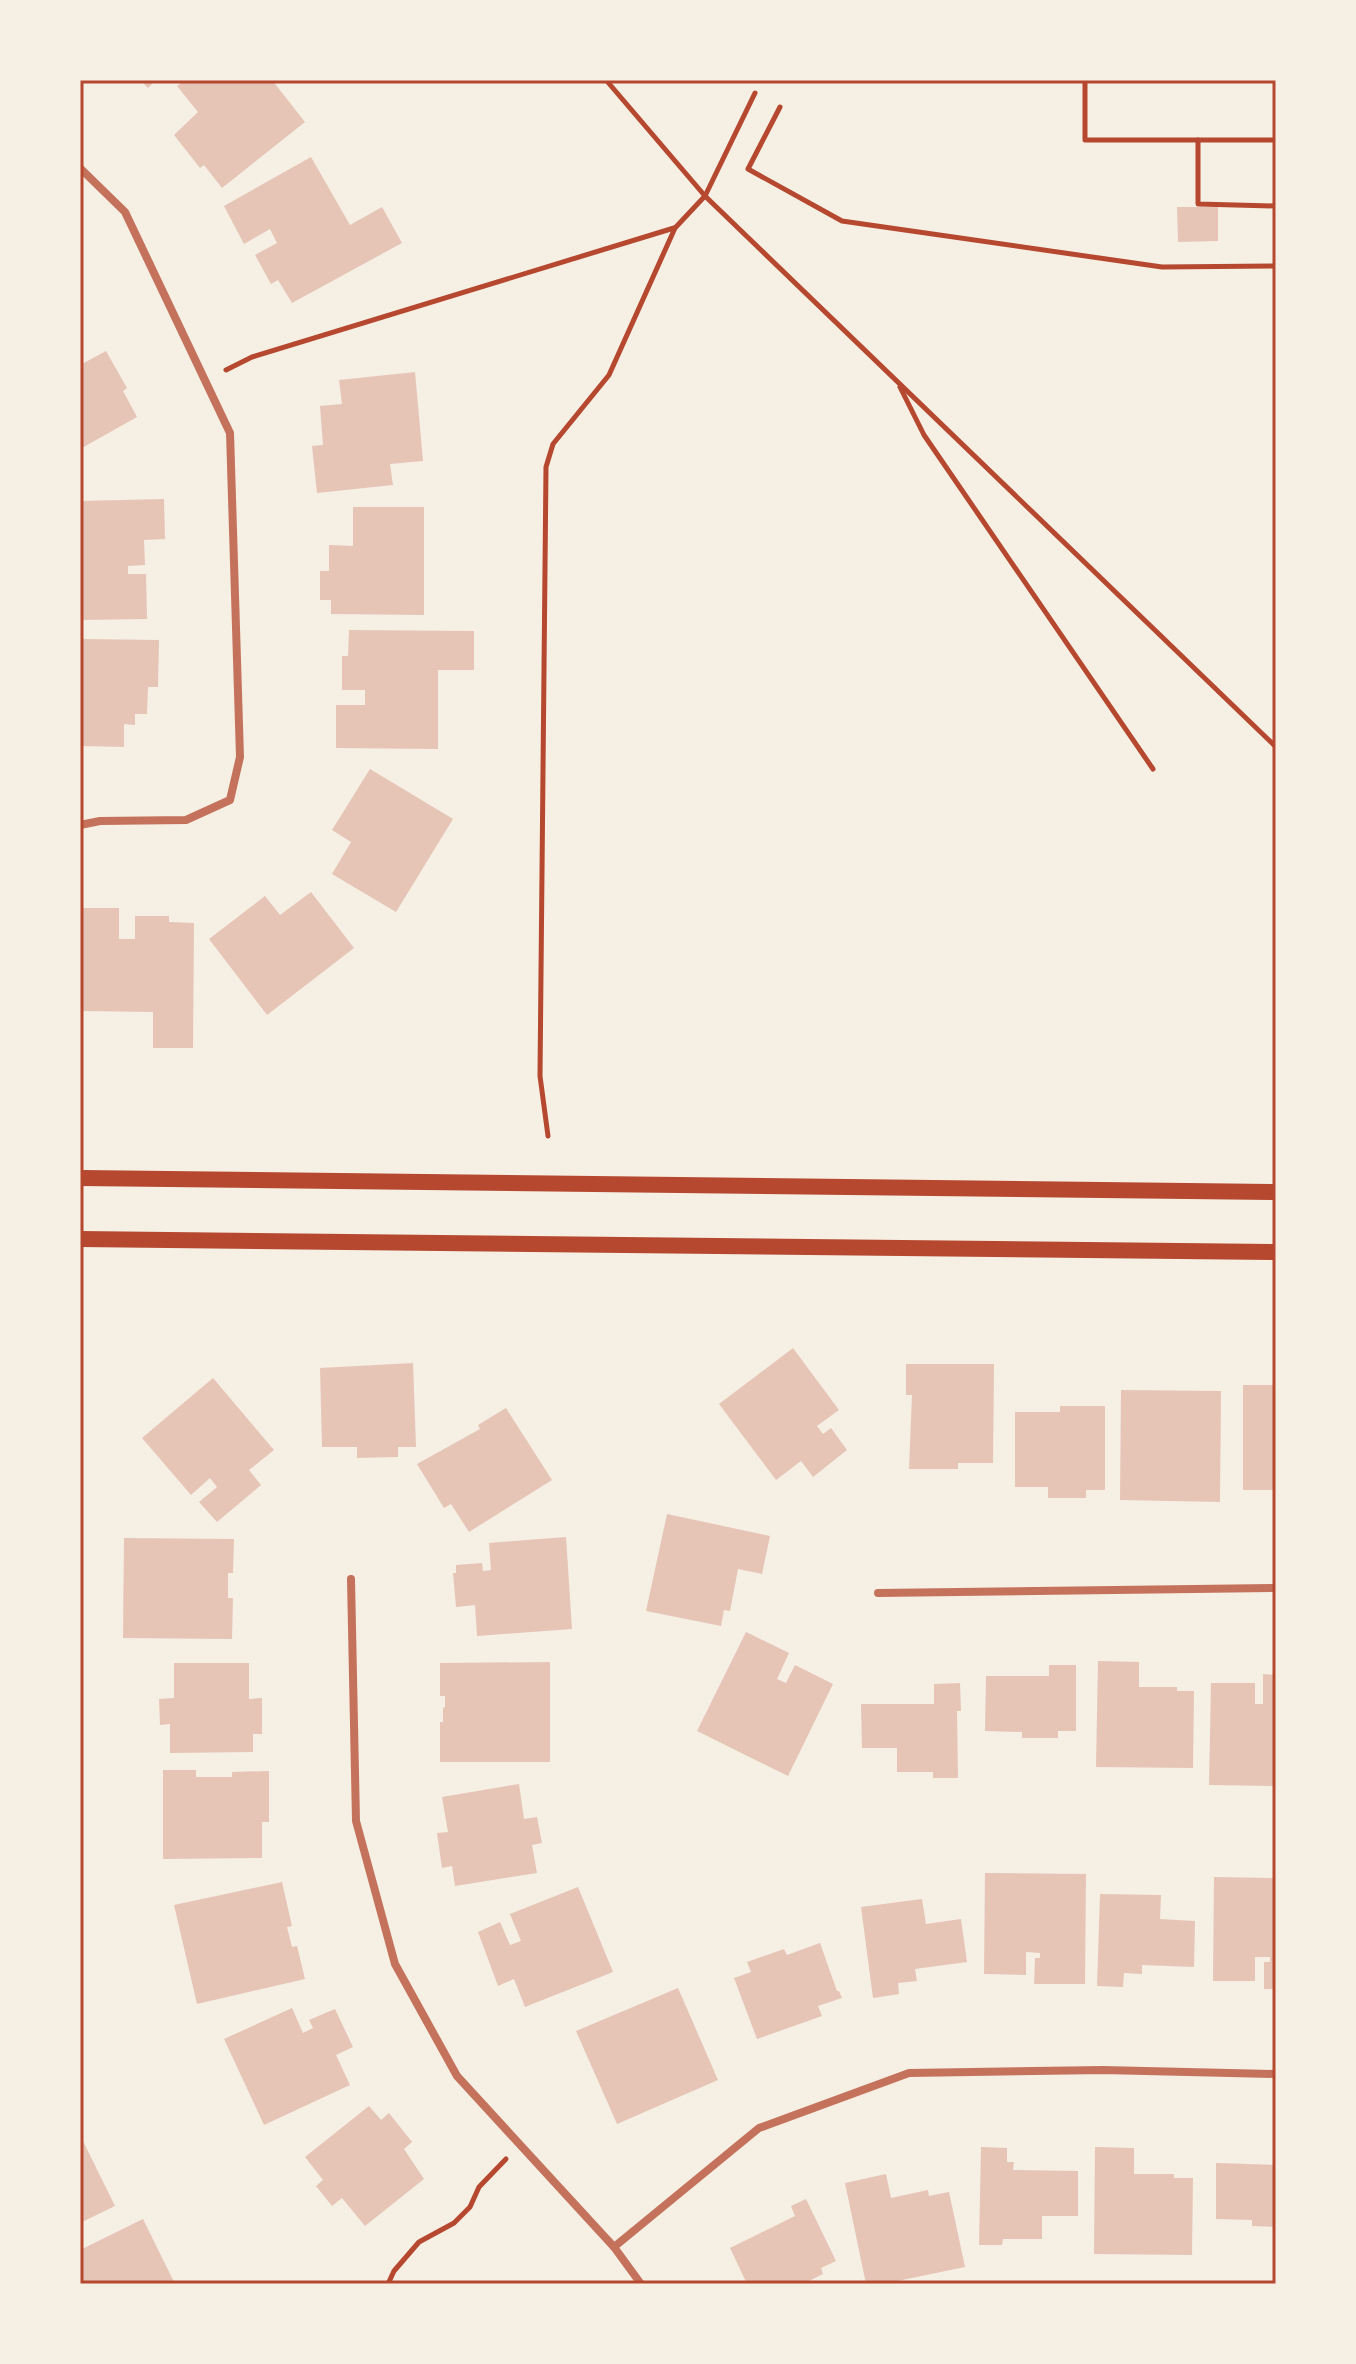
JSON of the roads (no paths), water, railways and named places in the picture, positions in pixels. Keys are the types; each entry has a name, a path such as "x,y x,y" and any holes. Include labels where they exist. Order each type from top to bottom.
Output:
{"main road":[{"path":"80,1178 1276,1192"},
{"path":"80,1239 1276,1252"}],"street":[{"path":"80,168 125,212 230,433 240,757 230,800 186,820 100,821 80,825"},
{"path":"351,1579 356,1821 395,1964 457,2076 614,2247 641,2284"},
{"path":"878,1593 1276,1588"},
{"path":"614,2247 759,2128 909,2073 1103,2070 1276,2074"}]}
